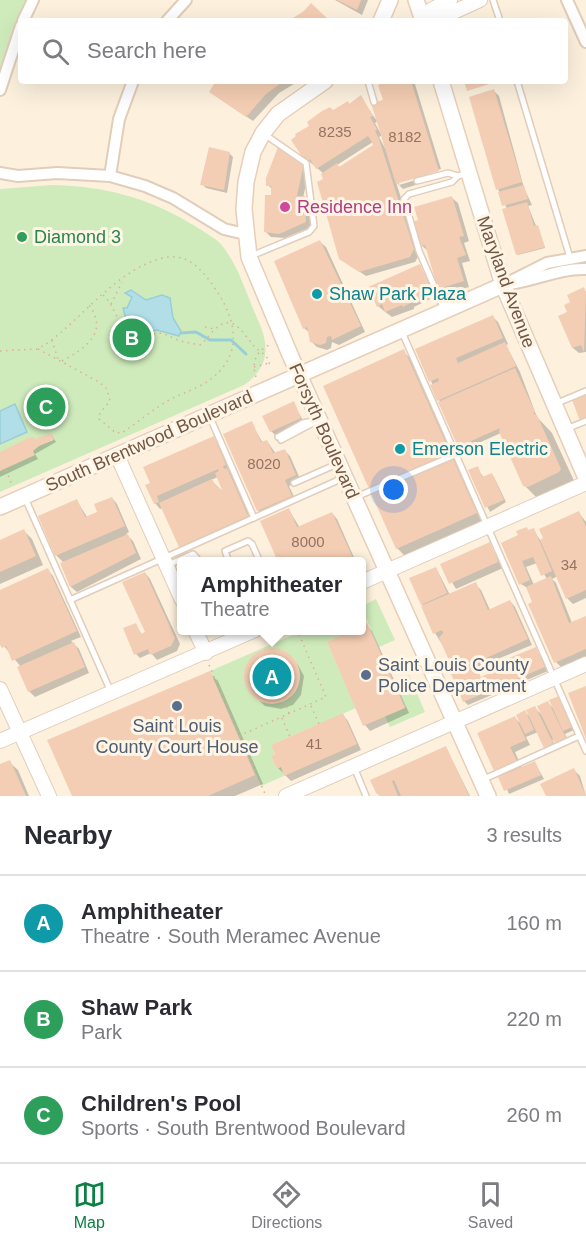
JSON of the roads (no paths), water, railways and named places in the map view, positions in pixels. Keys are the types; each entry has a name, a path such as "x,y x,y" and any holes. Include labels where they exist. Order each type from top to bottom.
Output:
{"main road":[{"path":"382,18 390,0"},
{"path":"416,0 420,18"},
{"name":"Forsyth Boulevard","path":"321,84 278,114 263,133 253,152 247,176 245,234 249,256 299,375 315,422 345,478 488,796"},
{"name":"Maryland Avenue","path":"442,84 463,175 503,285 565,429 580,453 586,481"},
{"name":"South Brentwood Boulevard","path":"0,507 503,285"}],"street":[{"path":"24,18 33,0"},
{"path":"169,18 186,0"},
{"path":"424,18 431,10 450,0"},
{"path":"435,18 480,0"},
{"path":"567,0 586,42"},
{"path":"0,90 18,35"},
{"path":"110,176 119,119 132,84"},
{"path":"0,173 18,176 57,173 110,176 145,186 173,198 224,229 245,234"},
{"path":"503,285 537,267 570,257 586,256"},
{"path":"503,285 532,281 549,274 573,269 586,269"},
{"path":"117,455 177,589"},
{"path":"366,580 586,481"},
{"path":"197,635 206,653"},
{"path":"0,741 244,635"},
{"path":"286,796 313,788 353,766 586,664"},
{"path":"0,689 48,796"}],"lane":[{"path":"493,0 499,18"},
{"path":"369,84 374,102"},
{"path":"519,84 573,269"},
{"path":"249,256 288,242 309,232 314,226 306,163 299,155 263,133"},
{"path":"417,181 448,173 463,175"},
{"path":"445,311 419,251 404,199 409,194 452,182 463,175"},
{"path":"401,330 586,751"},
{"path":"554,404 586,391"},
{"path":"209,415 254,518"},
{"path":"565,429 586,421"},
{"path":"279,438 303,423 315,422"},
{"path":"354,498 456,454"},
{"path":"294,483 338,463"},
{"path":"70,600 165,562 254,518 345,478"},
{"path":"24,496 111,693"},
{"path":"227,557 225,551 248,542 252,544 258,557"},
{"path":"182,557 193,554 196,557"},
{"path":"165,562 177,559"},
{"path":"481,781 579,736"},
{"path":"353,766 366,796"}],"water":[{"path":"131,290 146,300 162,295 170,298 173,318 181,331 179,336 157,330 139,334 128,328 123,308 127,308 132,297 125,293"},
{"path":"46,394 56,398 60,408 56,418 46,422 36,418 32,408 36,398"},
{"path":"15,404 27,432 0,444 0,411"}],"waterway":[{"path":"181,333 196,332 210,340 231,340 246,354"}],"place":[{"name":"Residence Inn","path":"285,207"},
{"name":"Diamond 3","path":"22,237"},
{"name":"Shaw Park Plaza","path":"317,294"},
{"name":"Shaw Park","path":"132,338"},
{"name":"Children's Pool","path":"46,407"},
{"name":"Emerson Electric","path":"400,449"},
{"name":"Saint Louis County Police Department","path":"366,675"},
{"name":"Amphitheater","path":"272,677"},
{"name":"Saint Louis County Court House","path":"177,706"}]}
